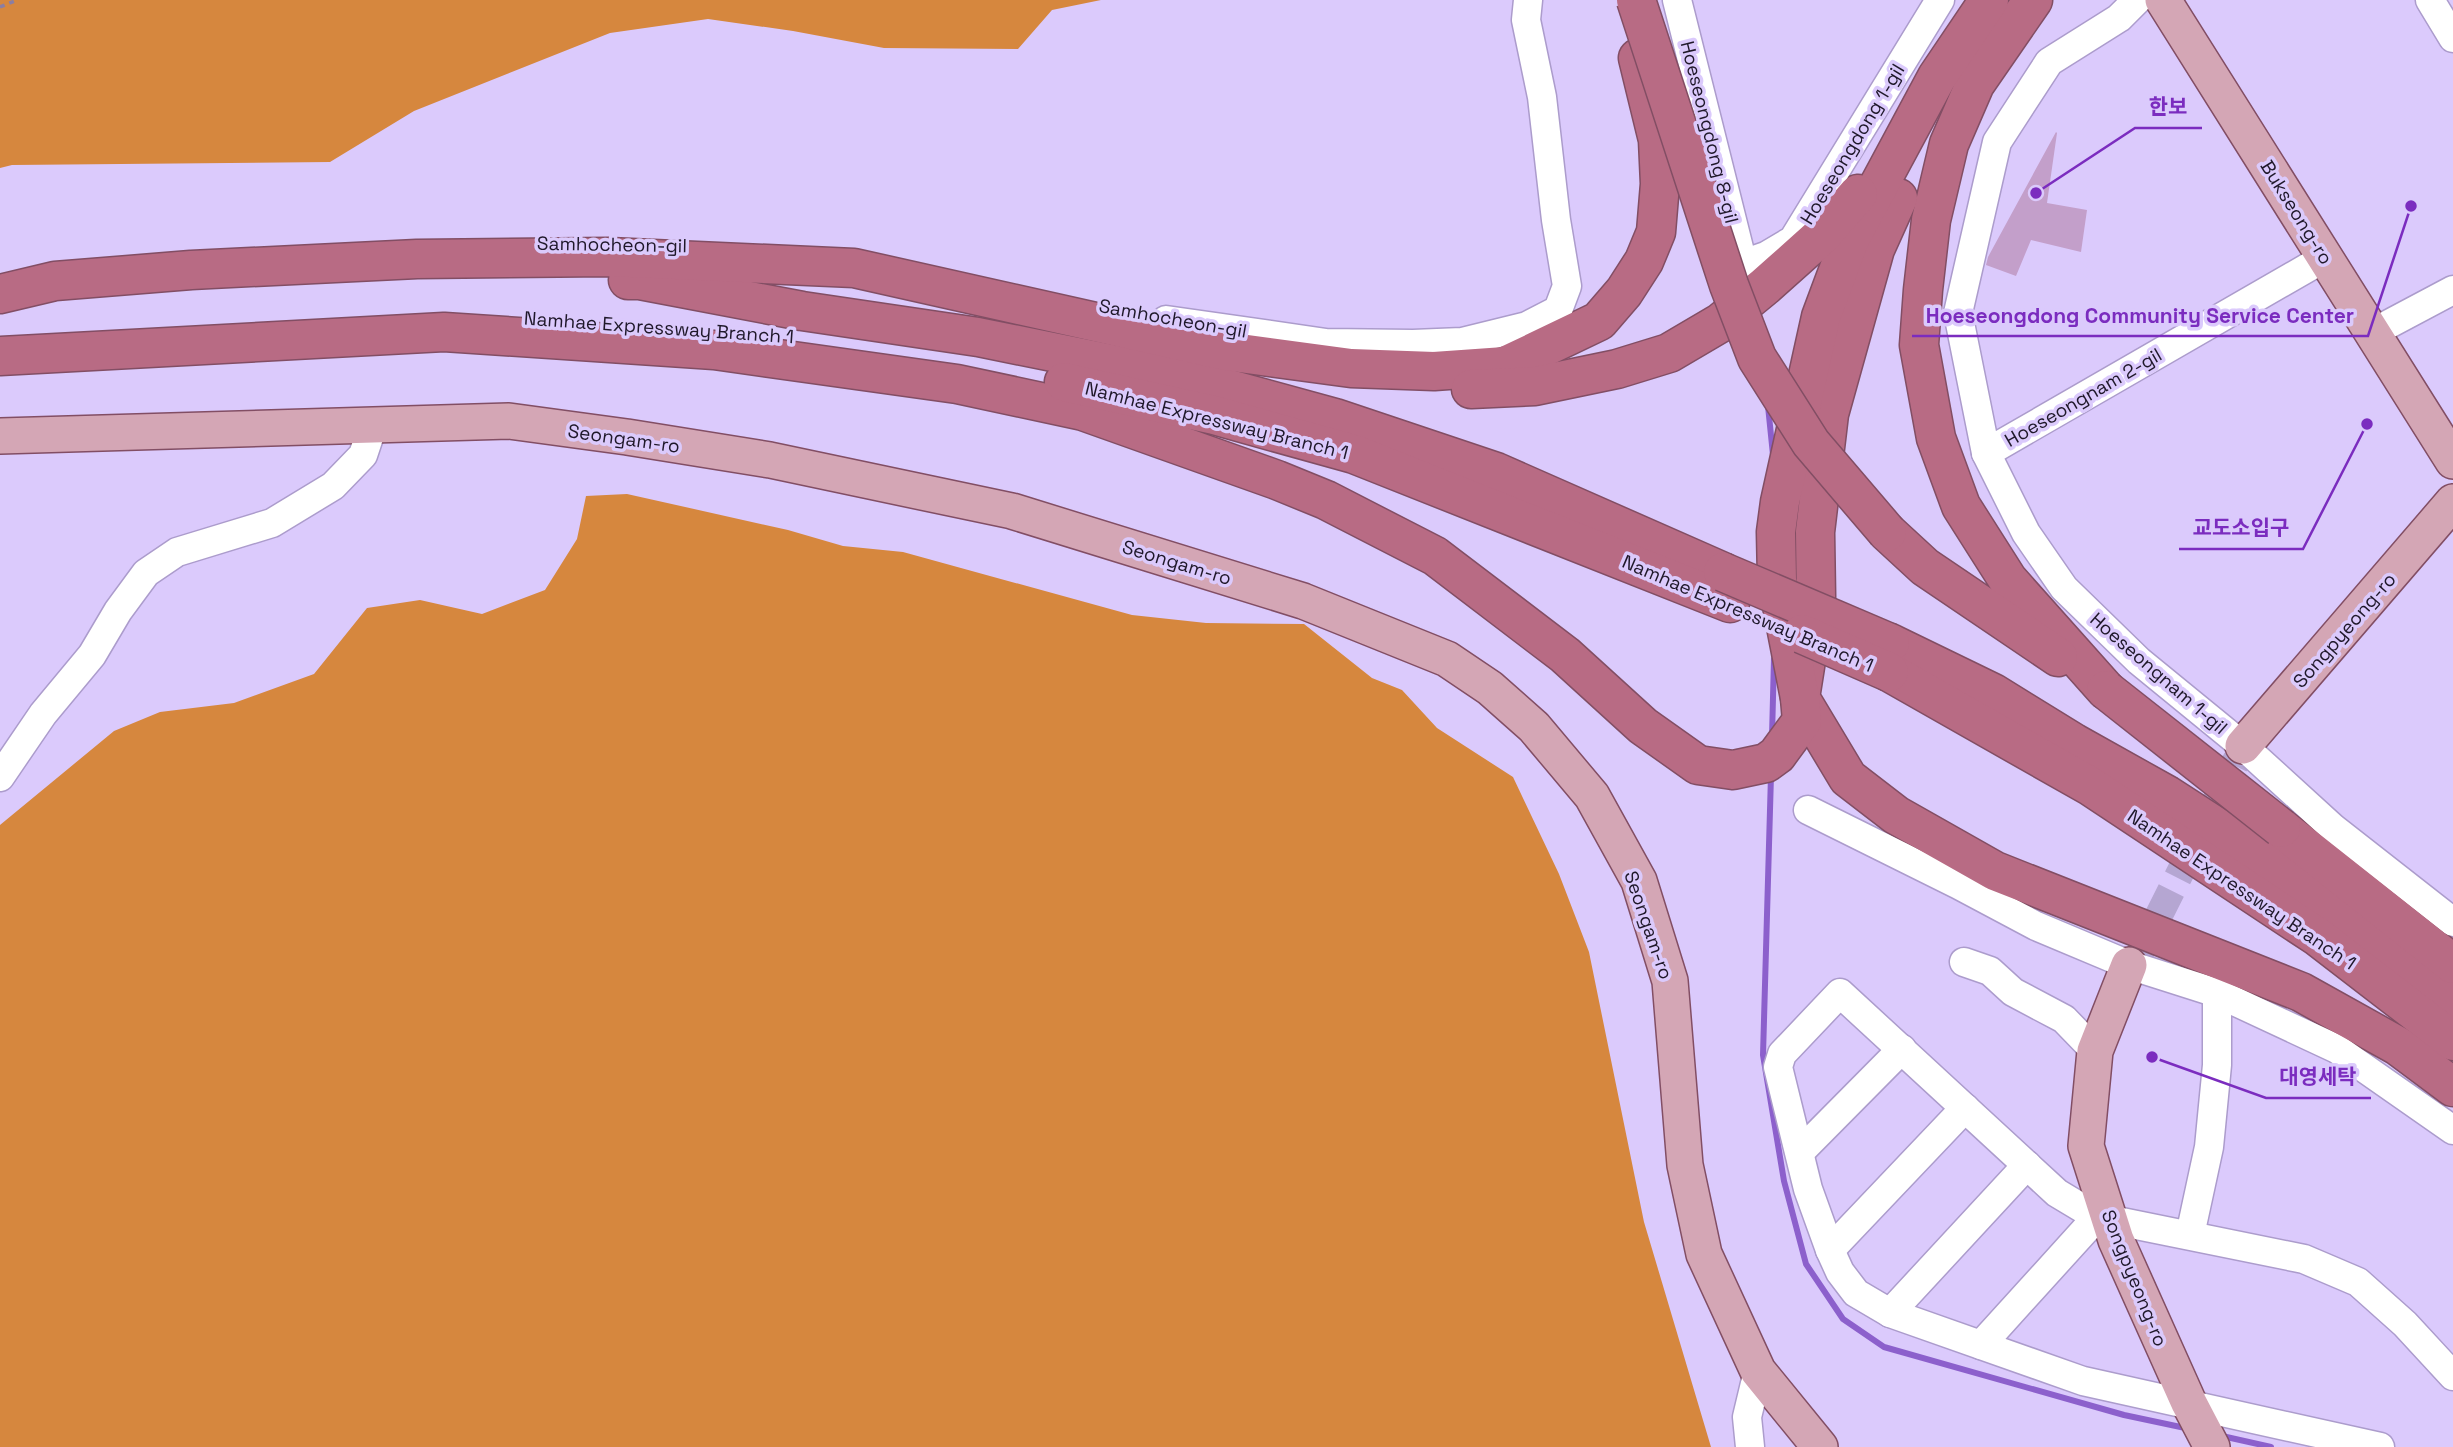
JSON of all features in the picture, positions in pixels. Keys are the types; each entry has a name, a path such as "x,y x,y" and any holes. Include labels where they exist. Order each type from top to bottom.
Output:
{"highway":[{"path":"0,293 69,280 191,270 417,259 609,257 854,268 1225,351 1350,368 1434,371 1505,366 1599,321 1637,273 1656,232 1660,184 1658,140 1645,80 1618,0"},
{"path":"1636,0 1725,272 1757,358 1811,443 1887,532 1925,567 2106,690 2453,964"},
{"path":"0,356 444,332 714,350 957,384 1083,411 1313,495 1435,556 1565,654 1643,726 1698,765 1733,770 1766,763 1777,755 1802,721 1777,580 1776,532 1780,502 1821,317 1850,239 1937,77 1989,0"},
{"path":"2014,0 1940,116 1915,161 1875,249 1829,414 1815,532 1816,597 1800,698 1849,778 1896,815 2130,947 2301,992 2398,1046 2453,1087"},
{"path":"2033,0 1975,84 1949,144 1931,220 1919,345 1936,438 1961,506 2008,580 2106,690"},
{"path":"640,280 777,285 891,295 996,315 1263,374 1380,392 1535,386 1617,369 1669,353 1720,323 1764,274 1821,236 1910,126"},
{"name":"Namhae Expressway Branch 1","path":"0,301 300,290 481,277 640,280 802,311 978,337 1236,390 1335,418 1496,472 1726,587 1890,658 1993,693 2074,743 2167,795 2297,879 2453,1000"},
{"name":"Namhae Expressway Branch 1","path":"0,335 401,316 525,316 744,331 862,346 1023,373 1214,415 1354,454 1726,587"},
{"name":"Namhae Expressway Branch 1","path":"1890,658 2318,937 2453,1041"}],"main road":[{"name":"Bukseong-ro","path":"2163,0 2453,461"},
{"name":"Seongam-ro","path":"0,436 509,421 770,460 1012,511 1303,601 1447,659 1490,688 1534,727 1592,796 1639,881 1670,981 1685,1165 1704,1254 1758,1371 1820,1447"},
{"name":"Songpyeong-ro","path":"2240,753 2453,502"},
{"name":"Songpyeong-ro","path":"2130,947 2095,1051 2086,1146 2103,1218 2116,1240 2189,1403 2212,1447"}],"street":[{"name":"Samhocheon-gil","path":"471,245 573,241 721,247 822,255 937,271 1183,324 1326,343 1461,342 1527,326 1558,310 1567,286 1556,220 1542,97 1526,20 1528,0"},
{"name":"Hoeseongdong 8-gil","path":"1676,0 1764,274"},
{"name":"Hoeseongdong 1-gil","path":"1764,274 1766,256 1793,240 1940,0"},
{"name":"Hoeseongnam 1-gil","path":"2137,0 2119,18 2049,62 1997,142 1958,313 1986,453 2026,533 2064,588 2139,662 2240,753 2453,922"},
{"path":"2430,0 2453,37"},
{"name":"Hoeseongnam 2-gil","path":"1986,453 2326,257"},
{"path":"2372,333 2453,290"},
{"path":"0,778 43,713 92,655 118,611 146,573 177,552 272,523 333,486 363,455 373,425"},
{"path":"1808,810 2036,926 2130,947 2217,993 2337,1049 2453,1130"},
{"path":"1964,962 1990,971 2013,992 2064,1019 2095,1051"},
{"path":"2380,1447 2083,1381 1890,1313 1856,1293 1840,1272 1808,1189 1777,1067 1782,1054 1840,993 2057,1194 2103,1218 2304,1259 2358,1282 2405,1324 2453,1376"},
{"path":"2190,1235 2208,1147 2217,1065 2217,993"},
{"path":"1800,1152 1902,1049"},
{"path":"1830,1250 1965,1108"},
{"path":"1890,1313 2026,1165"},
{"path":"1981,1345 2103,1218"},
{"path":"1750,1447 1747,1417 1758,1371"}],"path":[{"path":"0,7 17,0"}],"shaded area":[{"path":"0,0 1101,0 1052,10 1018,49 884,48 708,19 610,33 414,111 330,162 12,165 0,168"},
{"path":"627,494 788,530 843,546 903,552 1132,615 1206,623 1304,624 1372,678 1402,690 1437,728 1513,777 1559,874 1589,952 1644,1222 1711,1447 0,1447 0,825 114,731 160,712 234,703 314,674 367,608 420,600 482,614 545,590 577,539 586,496"}],"building":[{"path":"2056,132 2047,203 2087,210 2081,252 2031,240 2016,276 1986,265 1988,257"}],"waterway":[{"path":"1768,406 1773,455"},
{"path":"1772,736 1774,659"},
{"path":"1771,775 1763,1055 1784,1181 1806,1264 1843,1319 1884,1347 2124,1415 2190,1429"},
{"path":"2222,1436 2271,1447"}],"tunnel":[{"path":"2140,953 2237,759"}],"place":[{"name":"한보","path":"2036,193"},
{"name":"Hoeseongdong Community Service Center","path":"2411,206"},
{"name":"교도소입구","path":"2367,424"},
{"name":"대영세탁","path":"2152,1057"}]}
